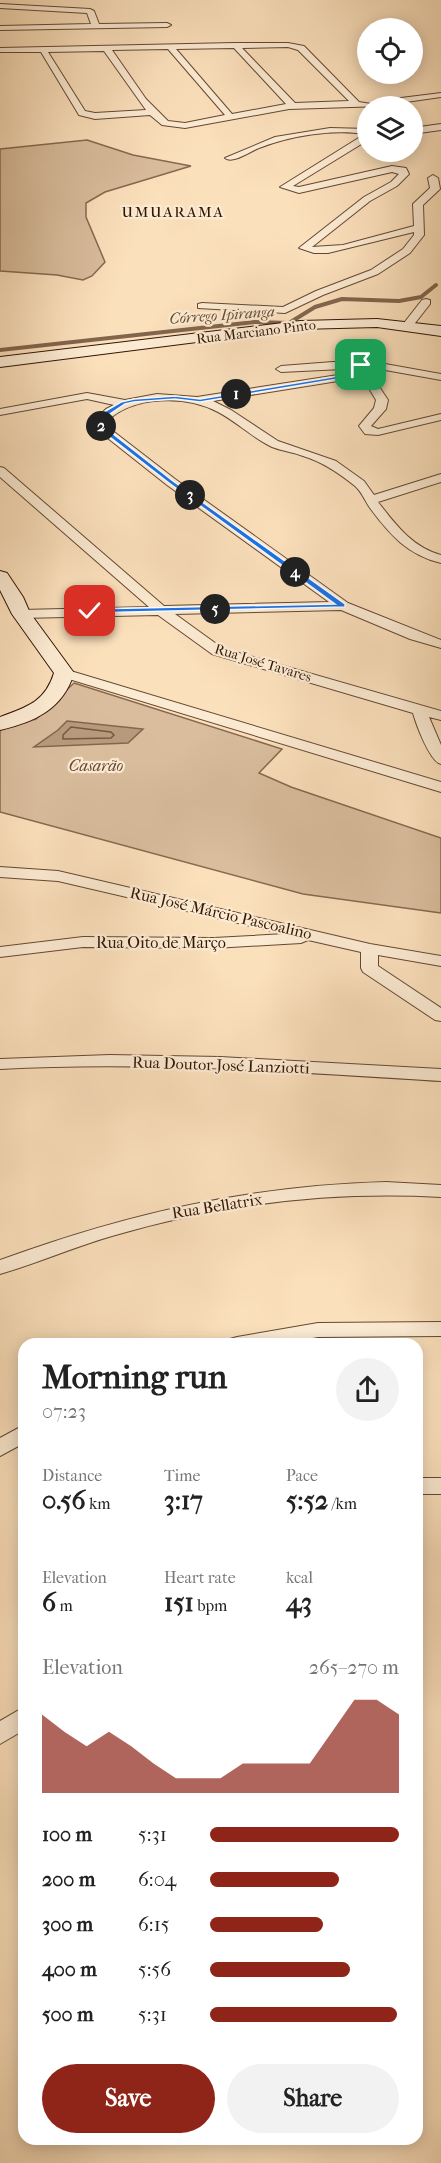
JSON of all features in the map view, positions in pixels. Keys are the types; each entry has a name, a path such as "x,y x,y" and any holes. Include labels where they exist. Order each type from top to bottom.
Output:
{"street":[{"path":"0,6 90,11 95,20 95,26"},
{"path":"0,28 167,25"},
{"path":"235,45 293,106"},
{"path":"0,50 282,45 301,48 357,104"},
{"path":"170,47 229,116"},
{"path":"106,48 152,112 163,123 184,125 293,106 357,104"},
{"path":"43,49 82,113 95,116 152,112"},
{"path":"423,97 441,95"},
{"path":"423,129 441,127"},
{"path":"229,158 260,143 288,135 357,131"},
{"path":"357,143 285,187 299,190 392,169 403,170 404,174 394,184 367,199 304,248 312,251 329,250 419,228"},
{"path":"202,306 293,319 308,298 387,267 414,243 419,235 418,204 435,189 433,178"},
{"path":"408,326 426,302"},
{"name":"Rua Marciano Pinto","path":"0,362 293,319 408,326 441,331"},
{"path":"281,369 333,365 368,371"},
{"path":"0,412 87,396 123,403 154,398 200,400 338,378 385,365 441,377"},
{"path":"368,371 382,400 380,409 365,426 369,432 378,432 441,417"},
{"path":"200,400 219,408 274,443 315,455 328,462 363,487 404,543 430,557 441,559"},
{"path":"123,403 104,415 100,421 104,430 171,482 343,606 415,636 441,644"},
{"name":"Rua José Tavares","path":"0,471 159,609 217,651 441,716"},
{"path":"371,500 441,478"},
{"path":"0,577 14,597 21,614 64,673 441,787"},
{"path":"0,615 159,609 343,606"},
{"path":"0,724 34,711 49,701 58,691 64,673"},
{"path":"420,710 423,723 441,760"},
{"name":"Rua José Márcio Pascoalino","path":"0,872 58,876 370,949 441,961"},
{"name":"Rua Oito de Março","path":"0,952 83,942 214,943 322,937"},
{"path":"370,949 369,968 441,1016"},
{"name":"Rua Doutor José Lanziotti","path":"0,1064 49,1061 209,1062 441,1075"},
{"name":"Rua Bellatrix","path":"0,1267 68,1241 160,1215 244,1200 338,1190 441,1191"},
{"path":"272,1338 318,1330 441,1329"},
{"path":"0,1448 18,1437"},
{"path":"423,1486 441,1486"},
{"path":"0,1734 18,1721"}],"green space":[{"path":"87,140 133,155 191,166 105,192 86,203 86,217 105,262 92,276 83,280 57,275 0,271 0,149"},
{"name":"Casarão","path":"74,683 282,749 259,773 291,787 441,838 441,913 303,894 0,812 0,730 36,719"}],"water":[{"path":"67,721 143,729 128,743 34,747"}],"waterway":[{"name":"Córrego Ipiranga","path":"0,350 255,322 289,323 315,307 342,299 399,301 421,297 436,285"}],"district":[{"name":"UMUARAMA","path":"173,212"}],"route":[{"path":"90,611 343,606 171,482 104,430 100,421 104,415 123,403 134,400 175,398 200,400 338,378 367,377 370,365 361,365"}]}
